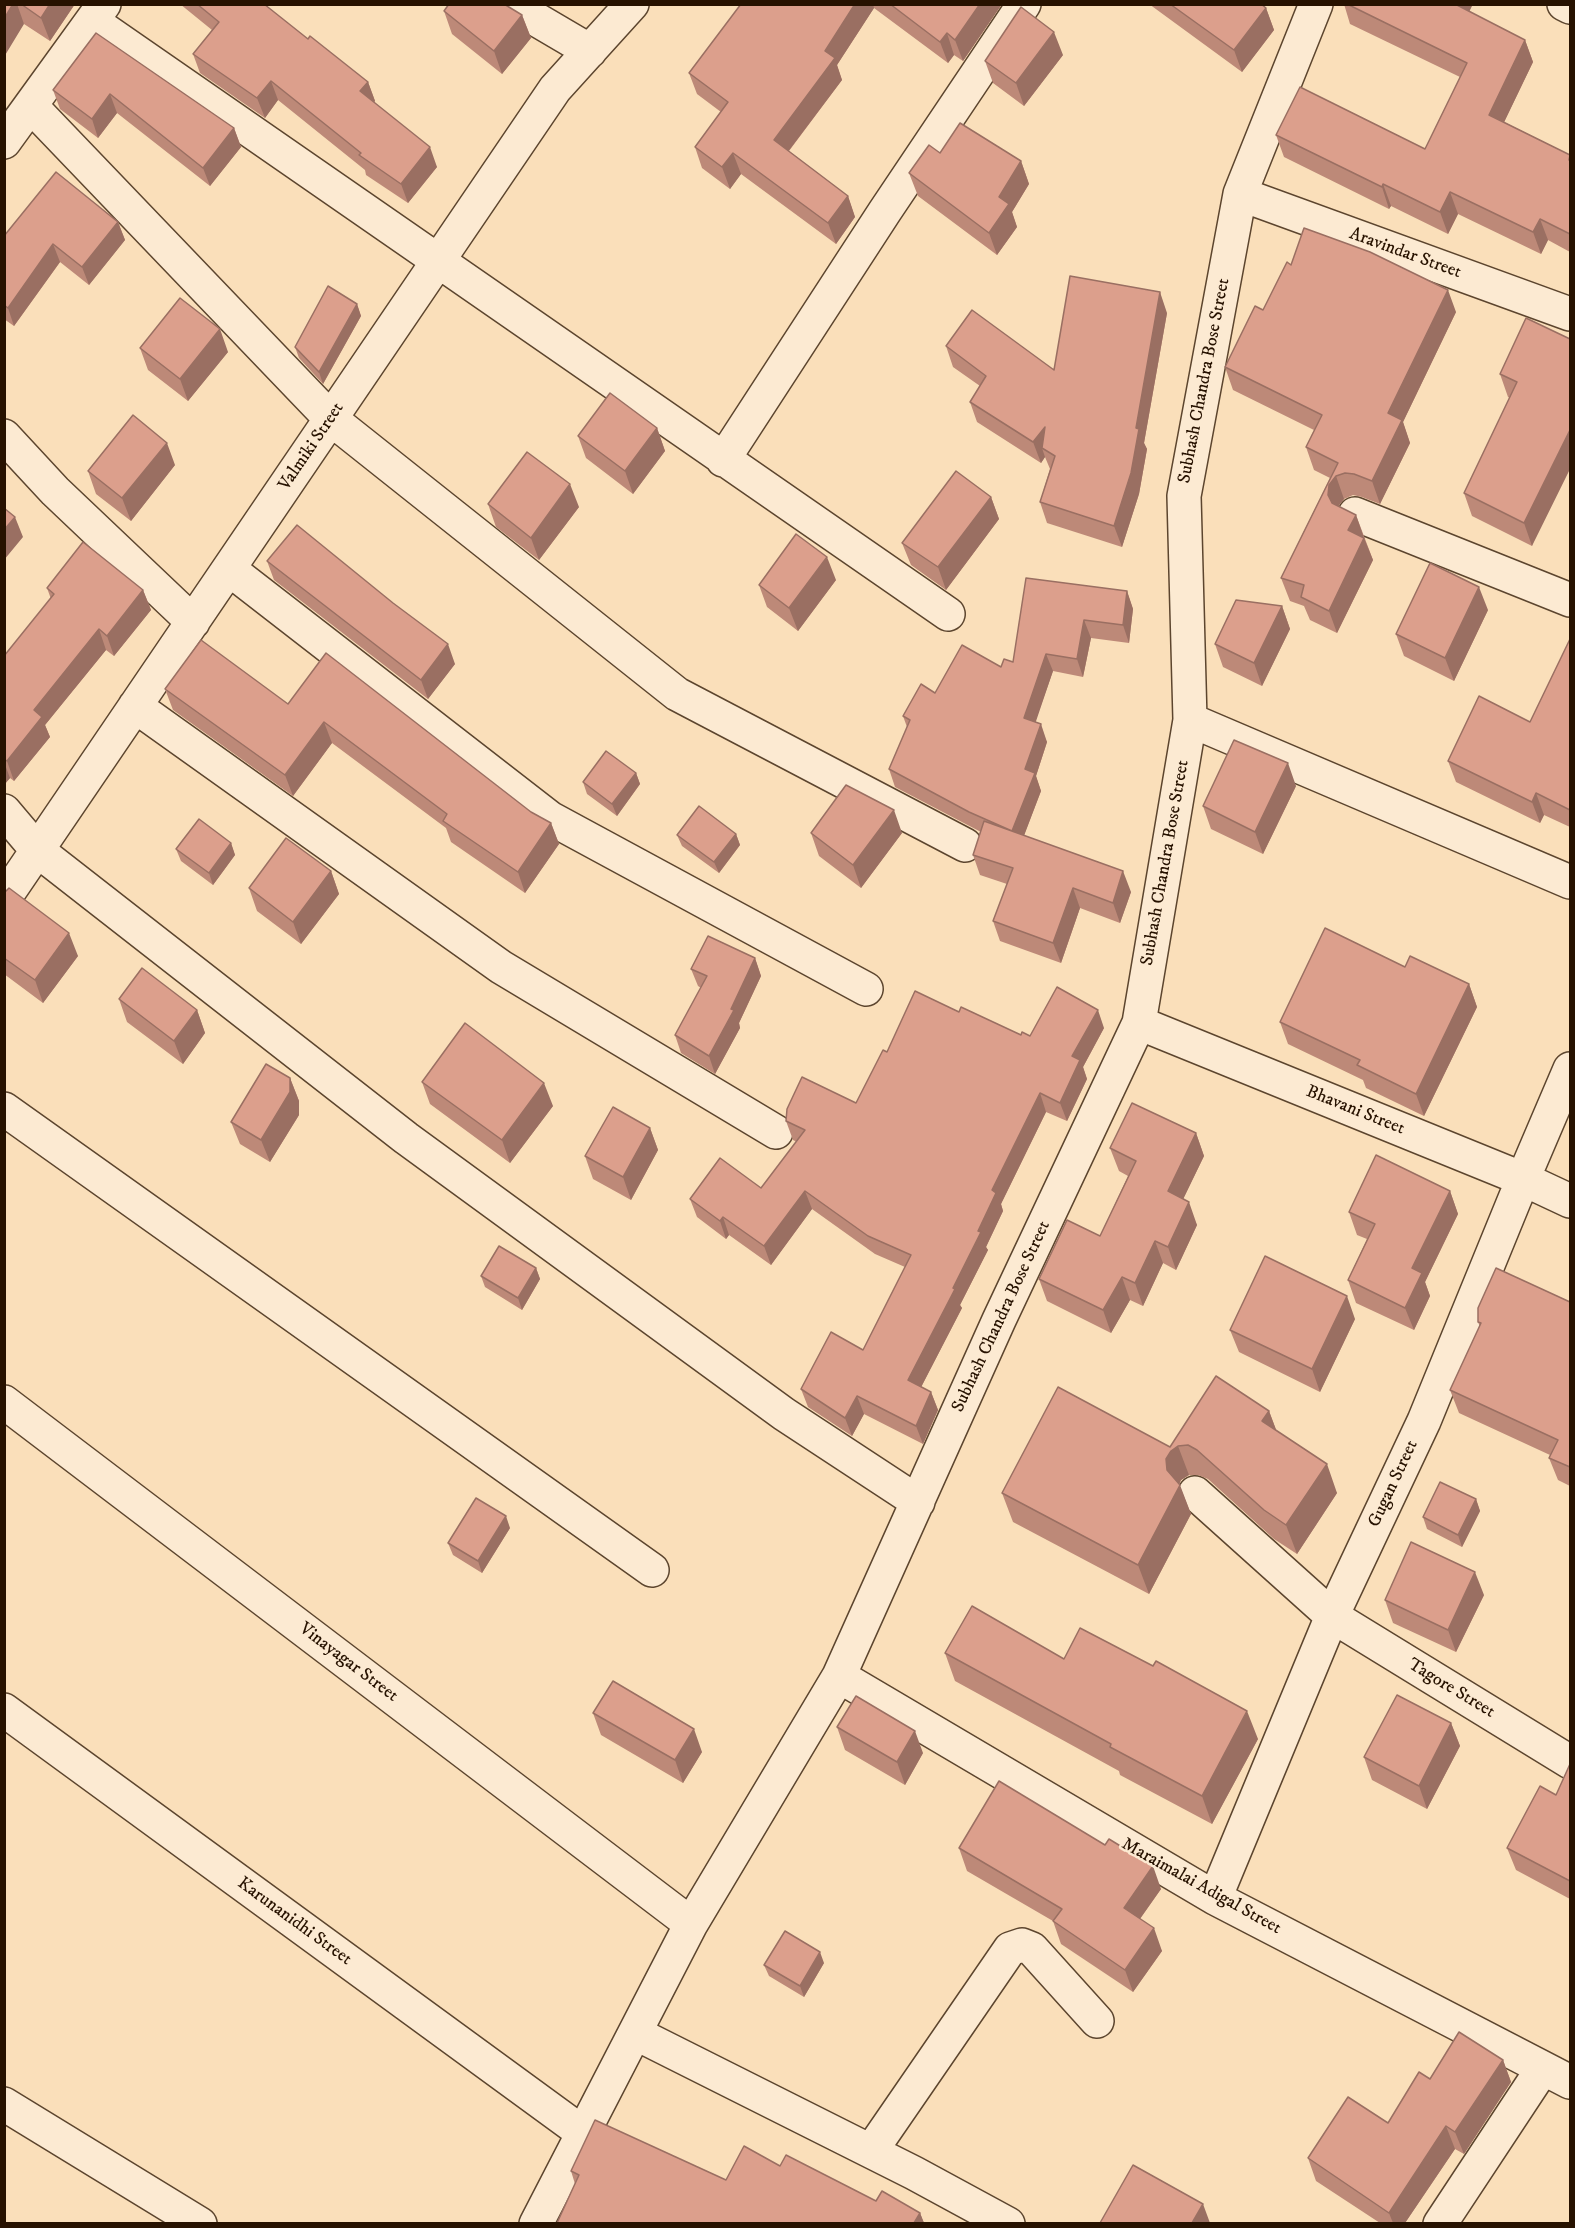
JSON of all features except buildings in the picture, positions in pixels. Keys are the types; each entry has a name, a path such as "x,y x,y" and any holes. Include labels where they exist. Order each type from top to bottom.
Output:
{"street":[{"path":"510,4 590,51"},
{"name":"Valmiki Street","path":"4,899 555,89 632,4"},
{"path":"723,460 885,211 1024,4"},
{"name":"Subhash Chandra Bose Street","path":"536,2223 691,1924 839,1676 999,1320 1139,1023 1190,720 1184,496 1240,194 1316,4"},
{"path":"1564,4 1570,7"},
{"path":"4,142 98,13 723,460 948,614"},
{"path":"31,106 331,419 676,694 965,845"},
{"name":"Aravindar Street","path":"1240,194 1570,314"},
{"path":"4,436 55,492 193,622"},
{"path":"1355,514 1570,600"},
{"path":"229,569 550,818 866,989"},
{"path":"135,706 501,967 776,1132"},
{"path":"1190,720 1570,882"},
{"path":"4,811 37,850 416,1145 784,1414 918,1502"},
{"name":"Bhavani Street","path":"1139,1023 1523,1179 1570,1201"},
{"name":"Gugan Street","path":"1215,1898 1332,1616 1424,1421 1570,1070"},
{"path":"4,1109 652,1570"},
{"name":"Vinayagar Street","path":"4,1402 691,1924"},
{"name":"Tagore Street","path":"1194,1493 1332,1616 1570,1762"},
{"name":"Maraimalai Adigal Street","path":"839,1676 1215,1898 1557,2075"},
{"name":"Karunanidhi Street","path":"4,1710 583,2133"},
{"path":"871,2151 1010,1949 1022,1945 1032,1949 1097,2021"},
{"path":"635,2033 871,2151 1008,2223"},
{"path":"1440,2223 1557,2075"},
{"path":"4,2104 200,2223"}]}
